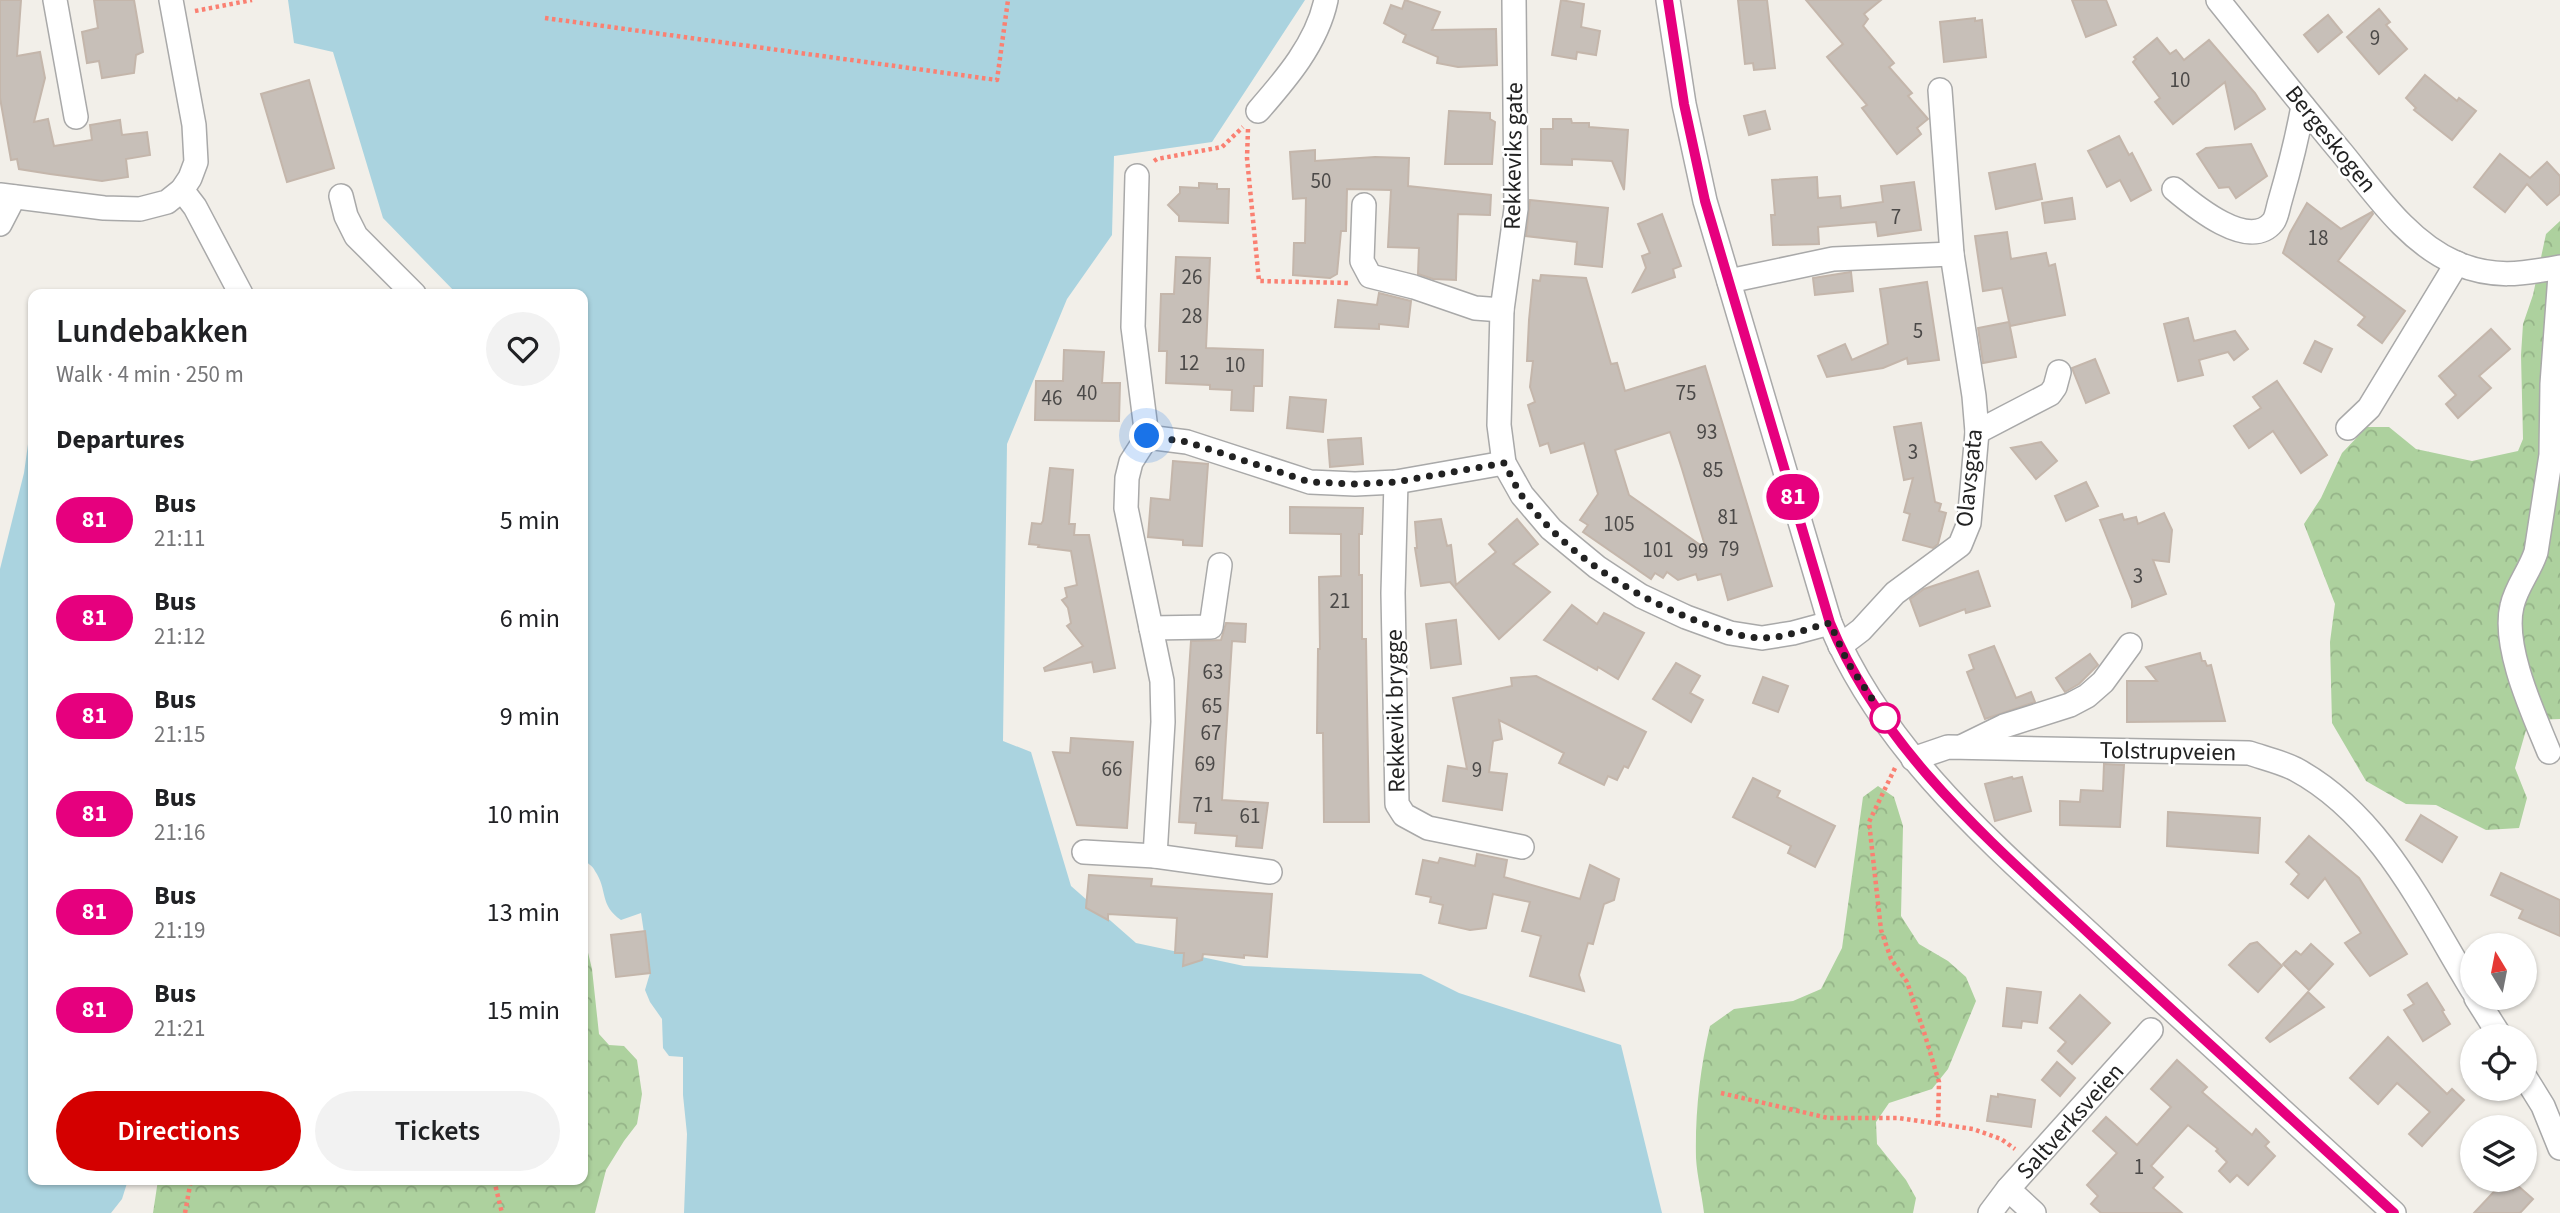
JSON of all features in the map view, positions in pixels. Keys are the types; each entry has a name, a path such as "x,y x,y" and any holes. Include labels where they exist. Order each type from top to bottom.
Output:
{"street":[{"path":"54,0 76,117"},
{"path":"1258,111 1284,82 1309,44 1326,0"},
{"name":"Rekkeviks gate","path":"1514,0 1516,209 1502,310 1499,425 1504,463 1522,495 1551,529 1597,567 1641,596 1686,617 1730,633 1762,638 1830,623"},
{"path":"1668,0 1686,116 1705,201 1830,623 1848,663 1904,763 2394,1213"},
{"name":"Bergeskogen","path":"2218,0 2381,201 2434,251 2456,263 2488,272 2518,275 2560,267"},
{"path":"0,224 7,196 104,208 139,209 167,202 181,190 190,178 196,162 194,125 172,7"},
{"name":"Olavsgata","path":"1840,646 1861,630 1895,593 1960,545 1969,523 1977,432 1952,254 1940,90"},
{"path":"2174,189 2226,227 2250,232 2265,228 2274,221 2292,162 2303,106"},
{"path":"1137,176 1133,327 1147,436 1131,462 1127,478 1126,508 1162,681 1155,856"},
{"path":"181,190 195,207 238,289"},
{"path":"341,196 346,216 356,236 409,289"},
{"path":"1364,205 1362,261 1370,276 1414,287 1475,308 1502,310"},
{"path":"1729,281 1833,259 1952,254"},
{"path":"2348,428 2369,408 2456,263"},
{"path":"2549,752 2515,661 2510,621 2512,605 2536,552 2551,455 2552,384 2560,275"},
{"path":"1977,432 2050,394 2059,372"},
{"path":"1147,436 1187,442 1310,482 1396,482 1504,463"},
{"name":"Rekkevik brygge","path":"1396,482 1393,593 1397,804 1404,815 1427,828 1522,847"},
{"path":"1151,628 1211,627 1220,565"},
{"name":"Tolstrupveien","path":"1960,748 2004,726 2070,705 2087,696 2103,682 2130,645"},
{"name":"Tolstrupveien","path":"1904,763 1948,747 2249,753 2294,769 2339,799 2382,843 2460,970"},
{"path":"1084,852 1155,856 1270,872"},
{"name":"Saltverksveien","path":"1990,1213 2008,1189 2151,1030"},
{"path":"2537,1096 2560,1148"},
{"path":"2008,1189 2034,1213"}],"path":[{"path":"172,7 252,0"},
{"path":"545,18 997,80 1008,0"},
{"path":"1137,176 1157,159 1222,147 1248,122 1247,158 1259,281 1349,284 1370,276"},
{"path":"1904,763 1869,822 1881,930 1891,959 1907,982 1939,1082 1938,1124"},
{"path":"1721,1093 1828,1118 1899,1118 1973,1129 2001,1139 2032,1162"},
{"path":"184,1213 190,1185"},
{"path":"495,1185 502,1213"}],"green space":[{"path":"2560,221 2560,719 2529,720 2515,768 2527,798 2519,828 2486,830 2436,805 2406,804 2366,781 2332,723 2330,642 2335,604 2304,524 2321,498 2342,453 2367,427 2389,427 2416,449 2472,461 2518,451 2523,439 2523,324 2533,295 2546,234"},
{"path":"1878,786 1894,797 1903,826 1901,916 1919,944 1948,961 1966,977 1976,1001 1948,1069 1932,1089 1889,1103 1876,1122 1877,1144 1906,1180 1916,1198 1913,1213 1704,1213 1697,1165 1696,1124 1710,1026 1734,1009 1793,1001 1821,989 1842,948 1863,797"},
{"path":"588,953 599,1034 609,1045 624,1046 637,1060 642,1094 637,1124 606,1170 595,1213 153,1213 157,1185 588,1185"}],"water":[{"path":"288,0 1305,0 1212,142 1114,156 1112,235 1067,299 1007,444 1003,741 1031,752 1071,886 1136,943 1244,966 1421,974 1459,993 1621,1045 1662,1213 684,1213 687,1134 683,1057 669,1056 663,1048 662,1019 645,990 650,973 641,913 621,920 614,914 609,909 599,878 588,864 588,289 452,289 383,218 333,52 294,43"},
{"path":"28,444 28,1185 126,1185 122,1199 111,1213 0,1213 0,569 24,473"}],"building":[{"path":"0,0 21,0 17,56 40,52 45,78 34,122 48,119 54,146 92,140 90,125 120,120 122,135 147,132 150,155 126,159 128,177 102,181 50,174 19,169 17,159 11,160 0,98"},
{"path":"94,0 134,0 143,52 136,55 134,73 102,78 99,61 87,63 82,32 98,28"},
{"path":"1405,0 1440,12 1432,30 1496,29 1497,65 1458,67 1437,63 1438,57 1403,42 1406,35 1384,23 1391,5 1402,9"},
{"path":"1561,0 1584,4 1581,27 1600,31 1596,55 1577,52 1576,59 1552,55"},
{"path":"1738,0 1767,0 1775,68 1754,70 1753,63 1745,64"},
{"path":"1806,0 1881,0 1864,14 1868,19 1863,26 1894,63 1889,67 1912,93 1908,96 1928,119 1917,128 1921,134 1897,154 1862,108 1867,105 1827,57 1843,44"},
{"path":"2072,0 2106,0 2116,25 2086,37"},
{"path":"2379,9 2390,22 2386,25 2407,49 2379,74 2347,37"},
{"path":"2328,15 2342,32 2318,52 2304,35"},
{"path":"1975,18 1975,21 1982,20 1986,57 1944,62 1940,22"},
{"path":"2157,38 2170,54 2176,50 2184,60 2209,40 2255,93 2265,109 2235,129 2225,82 2173,124 2155,102 2160,98 2133,62 2136,59 2134,57"},
{"path":"2425,75 2457,101 2459,98 2476,111 2452,140 2414,110 2416,108 2406,98"},
{"path":"309,80 334,168 287,182 261,94"},
{"path":"1449,111 1490,113 1490,119 1495,122 1492,164 1445,164"},
{"path":"1765,111 1770,129 1749,135 1744,116"},
{"path":"1553,119 1589,123 1589,127 1628,130 1624,190 1612,161 1572,159 1572,165 1541,164 1541,129 1553,129"},
{"path":"2119,136 2129,155 2132,153 2151,190 2131,201 2120,180 2107,187 2088,151"},
{"path":"2251,144 2267,176 2236,198 2229,187 2219,188 2197,154 2206,148"},
{"path":"1315,150 1315,161 1409,158 1408,186 1491,195 1490,215 1458,214 1456,280 1433,279 1418,274 1419,248 1388,247 1391,190 1347,189 1346,231 1341,231 1337,274 1330,278 1293,275 1294,243 1305,243 1306,198 1293,199 1290,152"},
{"path":"2500,154 2530,178 2547,162 2560,176 2560,194 2547,205 2527,184 2505,212 2474,187"},
{"path":"2035,164 2042,199 1996,209 1989,173"},
{"path":"1817,177 1818,198 1840,196 1841,208 1883,202 1881,186 1914,182 1921,230 1878,236 1876,222 1818,227 1819,244 1773,245 1771,215 1775,215 1772,180"},
{"path":"1199,183 1217,184 1217,189 1229,189 1228,223 1179,221 1179,216 1168,205 1180,193 1180,187 1199,188"},
{"path":"2072,198 2075,219 2045,223 2042,203"},
{"path":"1530,200 1608,208 1602,267 1575,264 1577,242 1526,236"},
{"path":"2307,203 2341,229 2372,212 2338,261 2405,311 2382,343 2358,325 2365,317 2283,253 2290,233"},
{"path":"1662,214 1681,266 1673,269 1675,277 1633,292 1646,268 1642,256 1650,253 1638,224"},
{"path":"2007,232 2011,259 2046,253 2049,266 2055,264 2065,315 2010,326 2002,288 1983,291 1975,236"},
{"path":"1176,257 1210,258 1206,348 1263,350 1262,386 1254,386 1253,411 1231,410 1232,390 1210,389 1210,385 1166,383 1167,351 1159,351 1161,294 1174,294"},
{"path":"1851,272 1853,291 1815,295 1813,278"},
{"path":"1541,275 1586,278 1611,364 1617,363 1625,391 1705,366 1772,586 1728,600 1721,574 1698,580 1696,574 1678,580 1667,572 1663,578 1655,573 1651,579 1583,532 1588,525 1580,520 1598,494 1584,443 1551,453 1548,443 1540,446 1528,405 1535,402 1530,387 1533,361 1527,361 1529,320 1533,280 1540,281","holes":["1670,432 1706,549 1629,495 1615,450"]},
{"path":"1927,282 1939,360 1908,364 1907,358 1883,368 1827,377 1818,356 1845,344 1852,360 1888,344 1880,289"},
{"path":"1379,293 1411,301 1408,327 1379,324 1379,329 1335,327 1338,300 1377,305"},
{"path":"2188,318 2194,341 2235,331 2248,349 2234,360 2228,352 2199,360 2203,375 2178,381 2164,324"},
{"path":"2009,322 2016,357 1983,363 1978,328"},
{"path":"2491,329 2510,349 2479,376 2491,388 2458,418 2446,404 2456,395 2439,376"},
{"path":"2315,341 2332,349 2321,372 2304,363"},
{"path":"1064,350 1104,352 1102,383 1120,383 1119,421 1035,420 1036,381 1063,381"},
{"path":"2095,359 2109,393 2086,403 2072,368"},
{"path":"2277,381 2327,455 2301,473 2273,431 2249,448 2234,426 2261,408 2253,397"},
{"path":"1290,397 1326,400 1323,432 1287,428"},
{"path":"1921,423 1935,502 1941,504 1939,511 1946,513 1938,544 1933,548 1903,540 1910,514 1904,512 1913,478 1904,480 1894,427"},
{"path":"1361,438 1363,464 1330,467 1328,440"},
{"path":"2041,442 2057,461 2036,479 2011,448"},
{"path":"1173,461 1208,464 1202,546 1183,545 1183,540 1148,537 1151,498 1170,500"},
{"path":"1050,468 1073,470 1069,524 1075,524 1074,535 1089,535 1115,668 1094,672 1092,662 1045,671 1044,668 1083,646 1067,626 1071,623 1068,608 1062,600 1067,597 1065,588 1077,585 1071,551 1029,544 1032,523 1041,524 1043,521"},
{"path":"2086,482 2098,506 2066,521 2055,496"},
{"path":"1290,507 1363,508 1362,534 1359,534 1359,575 1362,575 1362,639 1366,639 1369,822 1324,822 1323,733 1317,733 1319,577 1341,576 1341,534 1290,533"},
{"path":"2164,513 2172,530 2169,562 2153,560 2166,594 2132,607 2100,520 2122,514 2124,520 2136,517 2138,524"},
{"path":"1441,519 1447,546 1451,545 1456,585 1496,552 1489,544 1517,519 1538,544 1513,564 1550,592 1499,639 1450,582 1421,586 1415,548 1415,522"},
{"path":"1978,571 1990,606 1966,613 1965,609 1920,626 1910,599 1924,589"},
{"path":"1572,605 1597,624 1604,613 1644,633 1618,679 1544,640"},
{"path":"1456,620 1461,664 1431,668 1426,624"},
{"path":"1226,623 1246,624 1245,642 1232,641 1222,800 1268,803 1262,848 1236,846 1237,836 1195,833 1196,823 1179,822 1191,641 1221,640"},
{"path":"1994,646 2016,698 2031,692 2035,702 1985,719 1967,672 1974,669 1969,655"},
{"path":"2200,653 2202,661 2205,661 2207,666 2211,665 2225,721 2127,722 2127,681 2157,681 2146,667"},
{"path":"2090,654 2098,665 2079,684 2065,692 2056,678"},
{"path":"1676,663 1700,676 1690,693 1703,700 1691,722 1653,699"},
{"path":"1536,676 1646,732 1628,768 1624,766 1617,780 1608,776 1604,785 1559,763 1564,753 1499,720 1502,739 1493,741 1489,772 1507,774 1502,810 1443,801 1448,766 1467,769 1453,698 1512,686 1511,678"},
{"path":"1763,677 1788,686 1778,712 1753,703"},
{"path":"1071,738 1133,742 1127,828 1077,825 1053,752 1070,753"},
{"path":"2104,764 2124,765 2120,827 2060,825 2060,801 2080,802 2081,790 2103,791"},
{"path":"2022,777 2031,811 1995,821 1985,784"},
{"path":"1753,778 1780,791 1777,797 1835,826 1815,867 1788,853 1791,846 1733,817"},
{"path":"2168,812 2260,818 2258,853 2167,846"},
{"path":"2421,815 2457,837 2442,862 2406,840"},
{"path":"2309,836 2359,878 2407,954 2370,976 2345,943 2361,933 2325,878 2308,898 2291,884 2299,874 2286,862"},
{"path":"1477,854 1507,860 1504,877 1580,899 1590,865 1619,879 1614,900 1604,904 1593,944 1588,943 1579,975 1584,991 1530,976 1541,936 1522,931 1530,902 1493,894 1486,928 1470,930 1439,923 1443,905 1430,902 1431,897 1416,894 1423,860 1438,863 1440,858 1475,866"},
{"path":"2501,873 2560,900 2560,936 2519,918 2523,910 2491,895"},
{"path":"1089,875 1152,879 1151,886 1272,894 1267,957 1203,954 1202,960 1183,966 1184,953 1175,953 1177,918 1108,914 1108,920 1086,908"},
{"path":"645,931 650,973 616,977 611,935"},
{"path":"2257,942 2282,966 2258,992 2229,965 2250,944"},
{"path":"2311,944 2333,964 2309,990 2283,964 2296,951 2301,955"},
{"path":"2427,983 2450,1024 2423,1041 2404,1010 2414,1004 2408,995"},
{"path":"2007,988 2041,992 2037,1023 2022,1021 2021,1028 2003,1026"},
{"path":"2308,992 2324,1007 2270,1042 2266,1038"},
{"path":"2080,995 2110,1023 2072,1064 2058,1051 2066,1042 2050,1028"},
{"path":"2388,1037 2447,1094 2452,1089 2460,1096 2460,1101 2463,1101 2422,1146 2409,1134 2430,1112 2397,1083 2378,1104 2350,1078"},
{"path":"2177,1060 2207,1087 2202,1092 2252,1135 2256,1129 2269,1142 2265,1146 2275,1156 2248,1185 2237,1175 2230,1182 2219,1171 2227,1162 2216,1151 2218,1149 2188,1125 2151,1166 2163,1177 2153,1188 2182,1213 2101,1213 2091,1204 2098,1196 2087,1185 2117,1153 2093,1131 2106,1117 2137,1145 2171,1107 2151,1089"},
{"path":"2057,1062 2075,1078 2060,1096 2042,1080"},
{"path":"1998,1094 2035,1100 2031,1127 1987,1121 1991,1096 1998,1097"},
{"path":"2494,1192 2525,1192 2533,1199 2520,1213 2474,1213"}],"bus line":[{"name":"81","path":"1668,0 1684,104 1705,201 1830,623 1848,663 1925,774 1980,833 2394,1213"}],"route":[{"path":"1147,436 1187,442 1310,482 1396,482 1504,463 1522,495 1551,529 1597,567 1641,596 1686,617 1730,633 1762,638 1830,623 1848,663 1885,718"}]}
